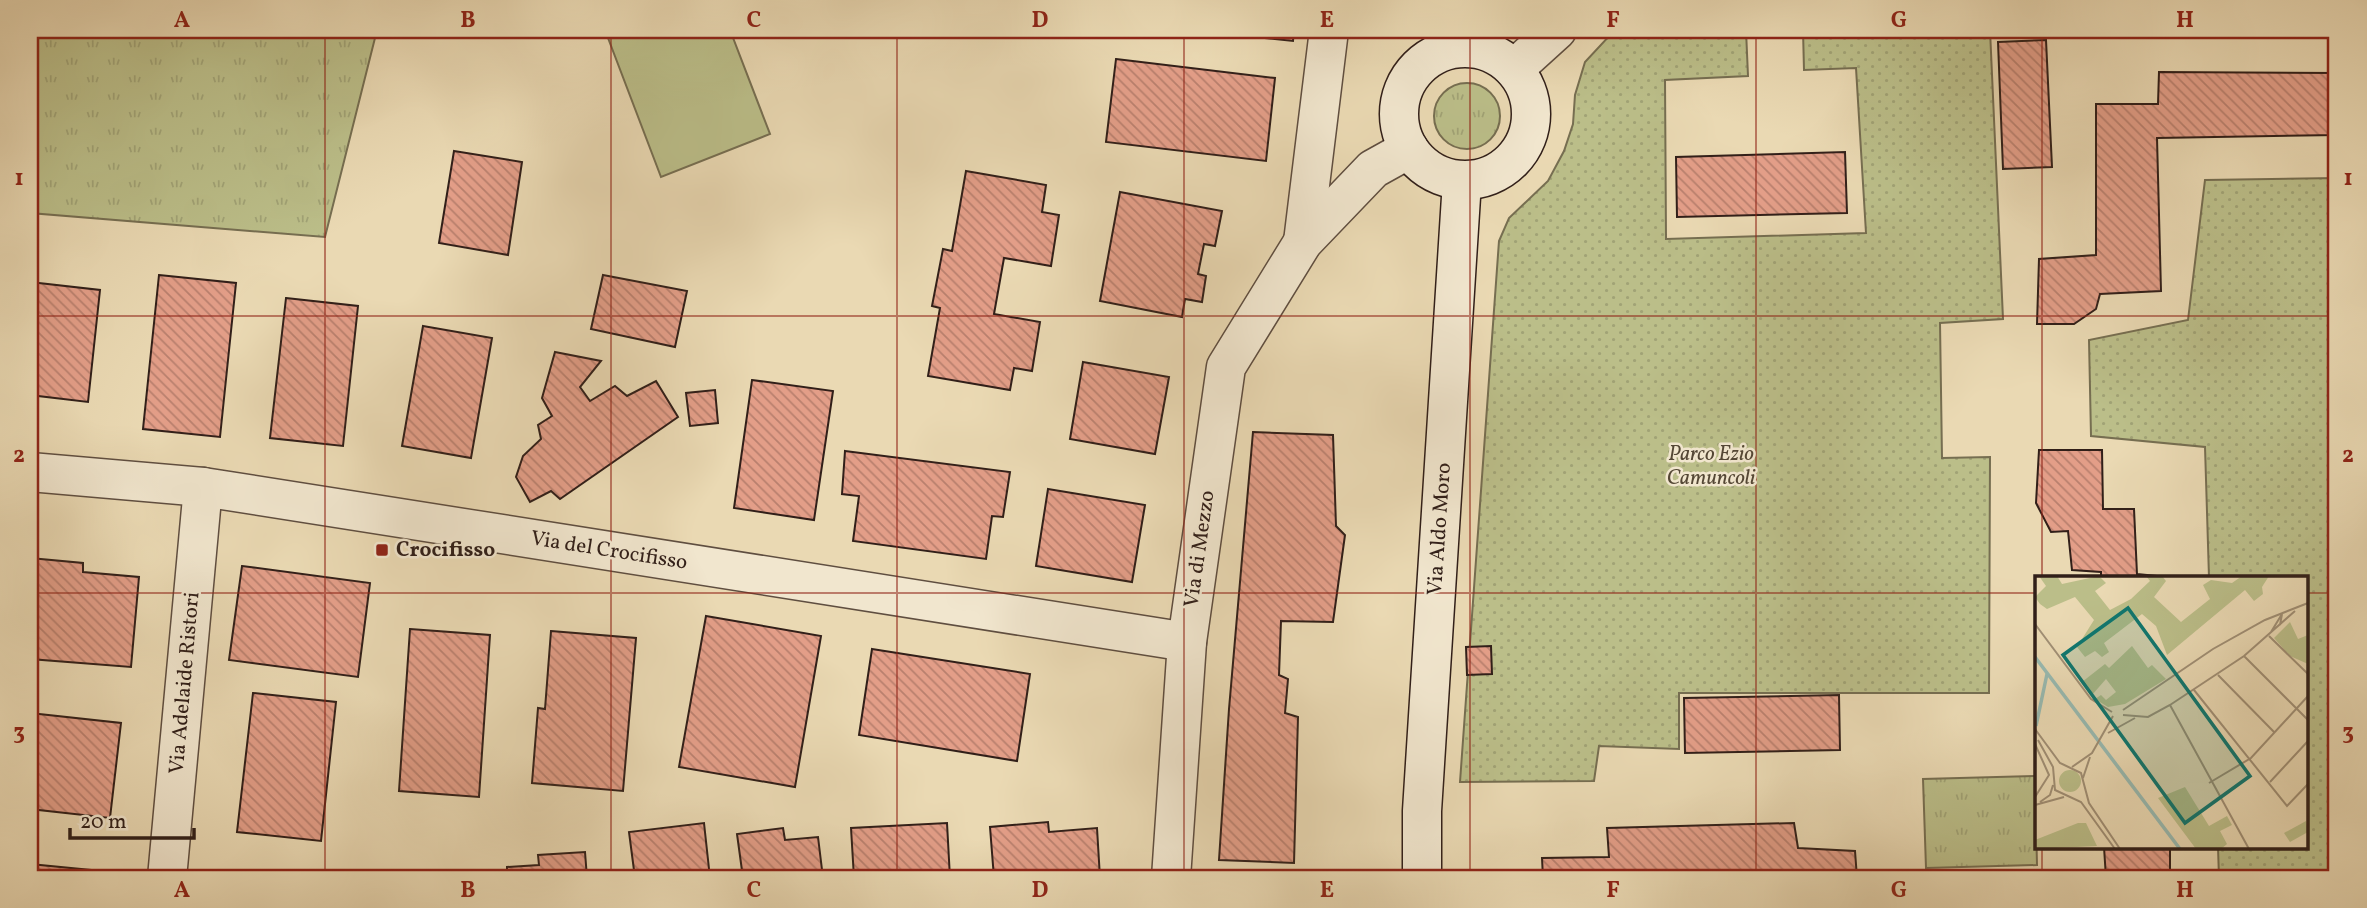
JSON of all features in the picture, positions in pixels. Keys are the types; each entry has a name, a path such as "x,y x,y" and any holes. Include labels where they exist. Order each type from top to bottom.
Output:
{"street":[{"name":"Via di Mezzo","path":"1303,242 1329,30"},
{"path":"1514,69 1557,30"},
{"path":"1459,38 1499,56 1514,69 1526,87 1532,109 1530,131 1520,152 1505,168 1485,178 1462,181 1440,176 1422,164 1409,149 1401,131 1399,111 1403,91 1412,74 1426,60 1459,38"},
{"name":"Via di Mezzo","path":"1171,878 1186,642 1226,367 1303,242 1373,169 1409,149"},
{"name":"Via Aldo Moro","path":"1422,878 1422,811 1462,181"},
{"name":"Via del Crocifisso","path":"30,472 203,487 1186,642"},
{"name":"Via Adelaide Ristori","path":"167,878 203,487"}],"green space":[{"path":"30,30 377,30 325,237 30,213"},
{"path":"605,30 730,30 770,134 661,177"},
{"name":"Parco Ezio Camuncoli","path":"1620,30 1746,30 1748,76 1665,80 1666,239 1866,233 1856,68 1804,70 1803,30 1990,30 2003,319 1940,323 1942,458 1990,457 1989,693 1679,693 1679,749 1599,746 1594,781 1460,782 1499,241 1509,218 1548,181 1564,151 1573,124 1575,95 1585,62 1611,34"},
{"path":"1460,83 1474,83 1486,88 1495,97 1500,116 1498,129 1491,140 1474,149 1460,149 1448,144 1439,135 1434,123 1434,109 1439,97 1448,88"},
{"path":"2337,178 2337,878 2219,878 2218,848 2308,848 2308,576 2209,576 2205,447 2091,436 2089,340 2188,320 2205,180"},
{"path":"2035,776 2037,865 1926,868 1923,779"}],"building":[{"path":"1216,30 1294,30 1293,41 1216,33"},
{"path":"2046,40 2052,167 2003,169 1998,42"},
{"path":"1116,59 1275,78 1266,161 1106,142"},
{"path":"2159,72 2337,73 2337,135 2157,138 2161,291 2100,294 2096,309 2074,324 2037,324 2039,259 2096,255 2096,104 2158,104"},
{"path":"454,151 522,162 508,255 439,243"},
{"path":"1845,152 1847,213 1677,217 1676,157"},
{"path":"966,171 1046,185 1042,212 1059,215 1051,266 1004,258 994,314 1040,322 1032,371 1014,368 1010,390 928,376 940,308 932,306 943,249 952,251"},
{"path":"1120,192 1222,211 1215,246 1204,244 1198,274 1206,276 1202,302 1185,299 1182,317 1100,301"},
{"path":"159,275 236,283 220,437 143,429"},
{"path":"603,275 687,291 675,347 591,329"},
{"path":"30,282 100,290 88,402 30,395"},
{"path":"286,298 358,306 343,446 270,438"},
{"path":"423,326 492,338 471,458 402,446"},
{"path":"555,352 601,361 580,387 590,401 615,386 627,396 656,381 678,417 560,499 551,491 530,502 516,477 523,456 541,439 538,425 552,416 542,398"},
{"path":"1083,362 1169,377 1155,454 1070,439"},
{"path":"752,380 833,391 814,520 734,508"},
{"path":"715,390 718,423 690,426 686,393"},
{"path":"1253,432 1333,435 1336,526 1345,535 1333,622 1281,621 1279,675 1288,679 1285,713 1298,717 1294,863 1219,860"},
{"path":"2039,450 2102,450 2103,509 2134,509 2137,574 2157,576 2101,576 2101,572 2072,570 2068,531 2051,532 2036,503"},
{"path":"845,451 1010,472 1003,517 992,516 986,559 853,541 859,496 842,494"},
{"path":"1048,489 1145,505 1132,582 1036,566"},
{"path":"30,558 83,563 83,572 139,577 131,667 30,659"},
{"path":"242,566 370,583 358,677 229,660"},
{"path":"706,616 821,636 795,787 679,767"},
{"path":"410,629 490,635 479,797 399,791"},
{"path":"551,631 636,638 623,791 532,783 538,708 545,709"},
{"path":"1491,646 1492,674 1467,675 1466,647"},
{"path":"872,649 1030,674 1017,761 859,735"},
{"path":"253,693 336,702 321,841 237,832"},
{"path":"1839,695 1840,750 1685,753 1684,698"},
{"path":"30,713 121,723 110,818 30,809"},
{"path":"1048,822 1049,832 1097,828 1100,878 994,878 990,827"},
{"path":"704,823 710,878 635,878 629,832"},
{"path":"947,823 950,878 854,878 851,828"},
{"path":"1794,823 1798,848 1855,851 1857,878 1543,878 1542,858 1609,857 1607,828"},
{"path":"783,828 785,840 818,837 823,878 743,878 737,834"},
{"path":"2104,848 2170,848 2170,878 2106,878"},
{"path":"585,852 587,878 507,878 507,867 539,865 538,855"},
{"path":"30,864 111,872 110,878 30,878"},
{"path":"466,870 466,878 394,878 394,874"},
{"path":"1316,874 1316,878 1272,878 1271,875"}],"place":[{"name":"Crocifisso","path":"382,550"}]}
